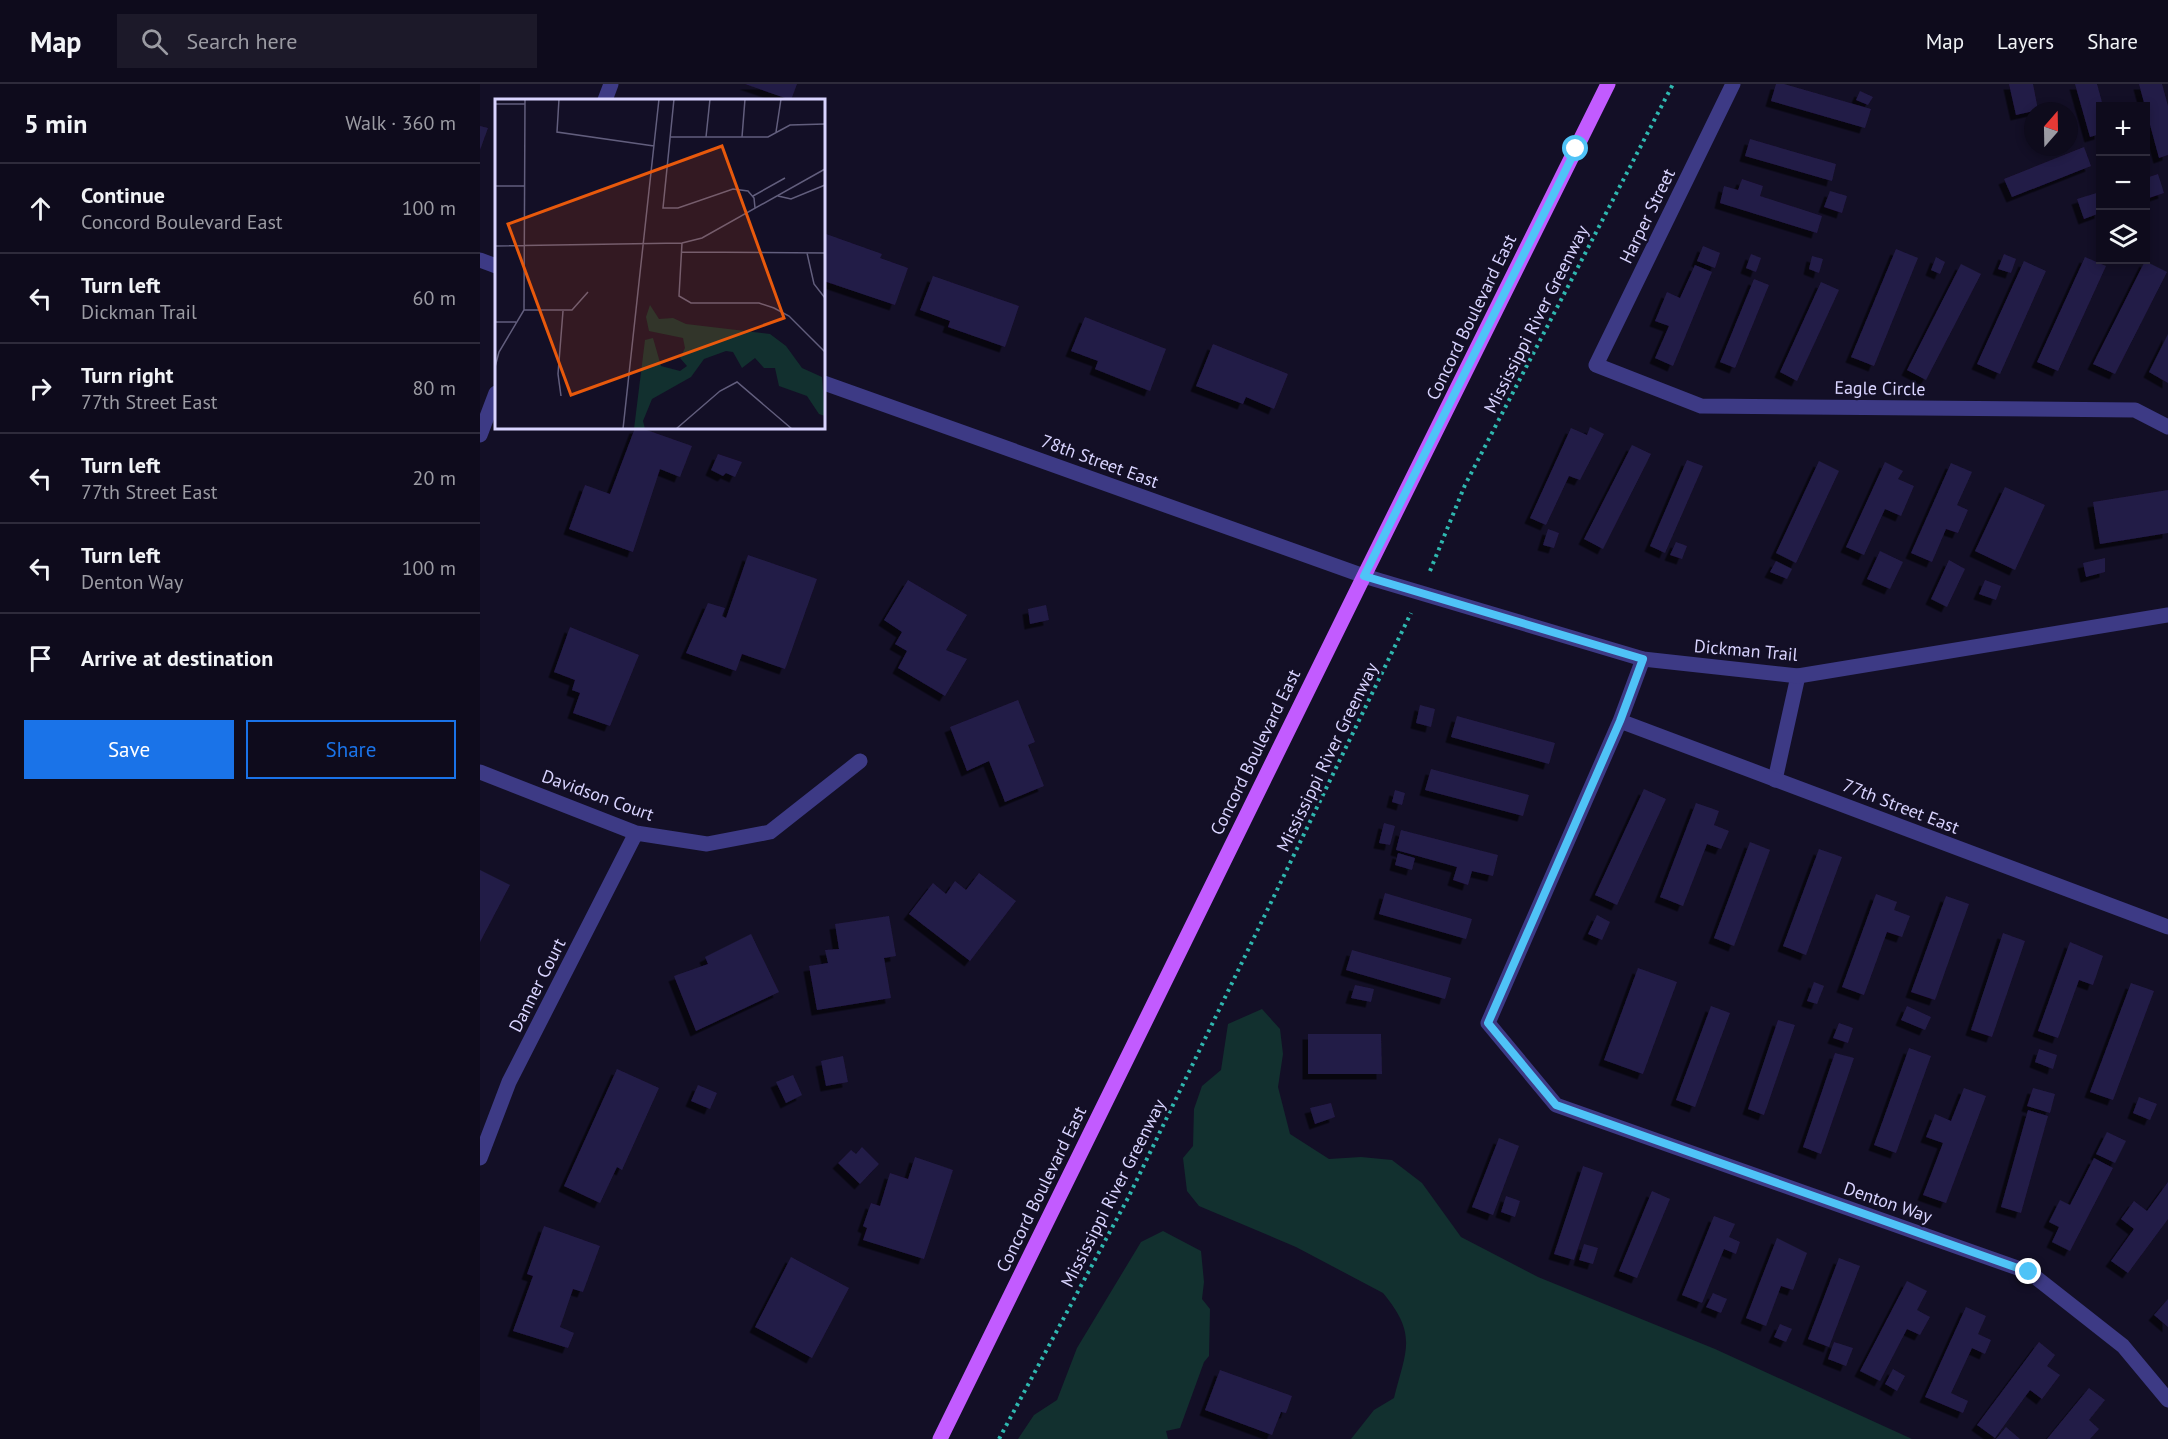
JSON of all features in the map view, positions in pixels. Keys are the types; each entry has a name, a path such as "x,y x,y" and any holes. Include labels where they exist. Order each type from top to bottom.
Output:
{"main road":[{"name":"Concord Boulevard East","path":"940,1439 1608,84"}],"street":[{"path":"605,99 611,84"},
{"name":"Harper Street","path":"1596,365 1733,84"},
{"path":"480,260 495,266"},
{"name":"Eagle Circle","path":"1596,365 1701,406 2135,410 2168,427"},
{"name":"78th Street East","path":"825,383 1364,576"},
{"path":"480,435 495,396"},
{"name":"Dickman Trail","path":"1364,576 1643,659 1798,676 2168,615"},
{"path":"1620,721 1643,659"},
{"path":"1775,780 1798,676"},
{"name":"77th Street East","path":"1620,721 2168,927"},
{"name":"Denton Way","path":"1620,721 1488,1023 1556,1105 2029,1272 2123,1346 2168,1400"},
{"name":"Davidson Court","path":"480,772 636,833 707,844 770,832 860,761"},
{"name":"Danner Court","path":"480,1158 509,1082 636,833"}],"path":[{"name":"Mississippi River Greenway","path":"999,1439 1128,1198 1421,593 1465,485 1673,84"}],"green space":[{"path":"1262,1009 1280,1029 1283,1054 1278,1087 1290,1134 1329,1159 1361,1157 1392,1160 1422,1183 1461,1237 1538,1277 1715,1349 1912,1439 1351,1439 1374,1410 1394,1398 1406,1343 1401,1320 1394,1308 1383,1293 1296,1247 1199,1206 1187,1191 1183,1158 1193,1146 1194,1109 1202,1086 1221,1070 1228,1024"},
{"path":"1163,1231 1201,1251 1204,1282 1202,1299 1210,1309 1209,1356 1204,1362 1180,1428 1166,1431 1168,1439 1018,1439 1034,1415 1057,1400 1077,1348 1141,1242"}],"building":[{"path":"745,84 797,84 791,99"},
{"path":"1776,84 1784,84 1871,109 1865,128 1771,101"},
{"path":"2009,84 2033,84 2036,102 2024,102 2024,113 2016,115"},
{"path":"2075,84 2097,84 2102,102 2096,102 2096,135 2090,137"},
{"path":"2139,84 2162,84 2168,106 2168,155 2159,158 2150,125 2150,102 2144,102"},
{"path":"1860,91 1873,97 1868,105 1856,100"},
{"path":"480,126 488,128 480,150"},
{"path":"1750,139 1836,164 1832,181 1745,156"},
{"path":"2084,147 2091,166 2012,197 2004,179 2062,156 2078,156 2078,149"},
{"path":"2158,174 2164,193 2150,198 2150,177"},
{"path":"1742,179 1763,186 1760,196 1822,216 1817,233 1720,203 1724,186 1738,190"},
{"path":"1830,191 1847,196 1842,213 1824,207"},
{"path":"2096,193 2096,214 2084,219 2077,199"},
{"path":"826,234 882,254 880,258 908,268 895,305 825,281"},
{"path":"1703,246 1720,253 1715,268 1697,261"},
{"path":"1896,249 1918,258 1874,366 1851,357"},
{"path":"1751,254 1761,258 1756,272 1746,268"},
{"path":"2004,254 2016,259 2011,273 1998,269"},
{"path":"1812,256 1823,259 1819,273 1809,269"},
{"path":"1936,257 1945,262 1940,274 1931,270"},
{"path":"2085,257 2096,262 2096,264 2106,266 2058,371 2037,362"},
{"path":"2024,261 2046,271 2000,374 1977,364"},
{"path":"1961,264 1981,274 1926,380 1907,370"},
{"path":"2143,264 2150,264 2167,272 2115,374 2093,364"},
{"path":"1695,265 1712,272 1673,366 1655,358 1669,326 1655,321 1667,292 1680,298"},
{"path":"933,276 1019,306 1005,347 948,327 950,321 920,310"},
{"path":"1754,279 1769,285 1735,368 1720,362"},
{"path":"1821,282 1839,290 1797,381 1780,372"},
{"path":"1085,317 1166,349 1150,391 1095,369 1098,361 1071,351"},
{"path":"2168,334 2168,383 2149,372"},
{"path":"1213,344 1288,374 1274,409 1246,397 1243,404 1196,386"},
{"path":"1590,427 1604,434 1580,480 1569,476 1546,525 1530,518 1571,428 1587,435"},
{"path":"635,429 644,429 692,446 680,477 660,469 633,552 569,529 585,485 610,494"},
{"path":"1632,445 1651,454 1603,549 1584,539"},
{"path":"718,454 742,462 735,477 726,473 723,476 711,470"},
{"path":"1687,460 1703,466 1665,553 1650,546"},
{"path":"1819,461 1839,471 1796,563 1776,553"},
{"path":"1885,462 1903,471 1898,479 1914,486 1901,516 1885,509 1864,555 1846,547"},
{"path":"1951,463 1972,472 1957,505 1968,510 1958,533 1946,529 1932,562 1911,553"},
{"path":"2005,487 2045,505 2015,570 1975,551"},
{"path":"2168,490 2168,533 2100,544 2093,502"},
{"path":"1548,529 1559,533 1554,548 1543,545"},
{"path":"1676,542 1687,546 1682,559 1670,555"},
{"path":"1880,551 1903,562 1890,589 1867,579"},
{"path":"748,555 817,579 785,669 742,654 736,671 686,653 708,603 725,608 722,616 726,618"},
{"path":"2105,558 2105,572 2086,577 2083,563"},
{"path":"1949,560 1965,569 1947,607 1931,599"},
{"path":"1776,561 1792,569 1787,579 1770,572"},
{"path":"908,580 967,615 946,650 967,659 945,696 898,668 907,651 895,644 902,632 884,620"},
{"path":"1985,580 2001,586 1996,600 1979,594"},
{"path":"1046,605 1049,620 1030,624 1028,609"},
{"path":"570,627 639,655 610,726 573,713 580,693 572,690 575,680 554,672"},
{"path":"1018,700 1035,742 1028,745 1044,786 1005,802 989,761 967,771 950,727"},
{"path":"1420,705 1435,709 1431,727 1416,723"},
{"path":"1457,716 1555,743 1549,764 1451,737"},
{"path":"1431,769 1529,795 1523,816 1425,790"},
{"path":"1644,789 1666,799 1617,905 1595,895"},
{"path":"1395,790 1405,793 1402,805 1392,802"},
{"path":"1696,803 1719,811 1714,825 1729,831 1721,849 1707,844 1683,906 1660,897"},
{"path":"1384,823 1395,826 1390,845 1379,843"},
{"path":"1401,830 1498,855 1493,876 1472,871 1468,885 1453,880 1457,867 1396,850"},
{"path":"1750,842 1770,850 1734,946 1714,938"},
{"path":"1819,849 1842,857 1806,955 1783,946"},
{"path":"1398,853 1415,858 1412,870 1395,865"},
{"path":"480,870 510,885 480,942"},
{"path":"979,873 1016,901 970,961 909,914 933,883 946,894 955,881 966,890"},
{"path":"1385,893 1472,919 1466,939 1379,914"},
{"path":"1876,894 1897,902 1894,910 1910,916 1902,937 1887,932 1864,995 1842,987"},
{"path":"1946,896 1969,904 1935,1000 1911,992"},
{"path":"1597,915 1610,922 1602,940 1588,934"},
{"path":"889,916 896,956 884,958 891,998 817,1010 809,966 828,963 825,950 839,949 835,924"},
{"path":"2003,933 2025,941 1992,1037 1971,1030"},
{"path":"751,934 779,992 696,1031 674,976 708,964 705,957"},
{"path":"2070,942 2103,956 2093,985 2079,980 2058,1038 2038,1031"},
{"path":"1352,950 1451,978 1445,999 1346,970"},
{"path":"1638,968 1677,982 1643,1074 1604,1060"},
{"path":"1814,982 1824,986 1817,1004 1807,1001"},
{"path":"2131,983 2154,991 2113,1100 2090,1092"},
{"path":"1355,985 1374,989 1371,1002 1351,998"},
{"path":"1711,1006 1730,1013 1695,1107 1676,1100"},
{"path":"1907,1006 1931,1017 1925,1030 1901,1020"},
{"path":"1778,1020 1795,1025 1764,1115 1748,1109"},
{"path":"1839,1023 1853,1028 1848,1043 1833,1038"},
{"path":"1308,1034 1381,1034 1382,1074 1308,1074"},
{"path":"1909,1048 1931,1056 1896,1153 1874,1145"},
{"path":"2039,1049 2057,1055 2053,1069 2035,1062"},
{"path":"1835,1053 1854,1058 1821,1154 1803,1147"},
{"path":"843,1056 848,1082 826,1086 821,1061"},
{"path":"617,1069 659,1088 622,1170 617,1167 600,1203 564,1186"},
{"path":"793,1075 802,1095 786,1103 776,1082"},
{"path":"698,1085 717,1093 710,1109 691,1101"},
{"path":"1964,1088 1986,1096 1946,1203 1923,1195 1943,1143 1926,1137 1935,1114 1951,1121"},
{"path":"2033,1088 2055,1094 2050,1113 2027,1106"},
{"path":"2139,1097 2157,1104 2150,1120 2133,1113"},
{"path":"1331,1103 1335,1117 1315,1124 1310,1108"},
{"path":"2028,1110 2048,1116 2021,1213 2001,1207"},
{"path":"2107,1132 2126,1141 2115,1163 2096,1154"},
{"path":"1499,1138 1519,1146 1493,1215 1472,1207"},
{"path":"862,1147 879,1164 860,1184 838,1163 851,1150 856,1154"},
{"path":"915,1157 953,1170 924,1259 863,1240 867,1228 863,1226 871,1203 880,1206 890,1173 908,1179"},
{"path":"2094,1158 2113,1168 2070,1251 2052,1242 2059,1227 2049,1222 2060,1200 2070,1205"},
{"path":"1583,1166 1603,1173 1574,1260 1554,1254"},
{"path":"2168,1182 2168,1219 2128,1273 2111,1261 2134,1229 2121,1219 2134,1201 2147,1211"},
{"path":"1652,1191 1670,1199 1637,1278 1619,1271"},
{"path":"1506,1196 1520,1201 1515,1217 1501,1212"},
{"path":"1714,1216 1735,1224 1729,1237 1740,1242 1736,1254 1724,1249 1702,1303 1682,1295"},
{"path":"544,1226 600,1246 583,1292 573,1289 560,1327 574,1333 568,1348 513,1331 533,1276 527,1274"},
{"path":"1777,1238 1807,1253 1793,1290 1781,1286 1766,1326 1746,1318"},
{"path":"1584,1244 1598,1248 1593,1264 1579,1260"},
{"path":"791,1257 849,1288 812,1358 755,1327"},
{"path":"1839,1258 1860,1266 1829,1347 1808,1339"},
{"path":"1907,1281 1927,1291 1917,1310 1930,1317 1920,1335 1907,1329 1880,1381 1860,1371"},
{"path":"1713,1293 1727,1299 1721,1313 1706,1307"},
{"path":"2168,1299 2168,1327 2154,1315"},
{"path":"1966,1307 1986,1316 1978,1334 1991,1340 1985,1354 1972,1348 1951,1393 1968,1401 1963,1413 1925,1397"},
{"path":"1780,1324 1792,1329 1786,1342 1774,1337"},
{"path":"1834,1342 1853,1348 1846,1366 1828,1359"},
{"path":"2039,1342 2055,1355 2047,1366 2060,1375 2042,1399 2030,1390 1995,1438 1977,1425"},
{"path":"1893,1369 1905,1376 1897,1391 1885,1384"},
{"path":"1220,1370 1292,1396 1286,1413 1281,1412 1272,1435 1205,1410"},
{"path":"2089,1388 2105,1400 2089,1420 2099,1429 2090,1439 2047,1439"},
{"path":"2006,1427 2020,1439 1996,1439"}],"route":[{"path":"1576,149 1364,576 1643,659 1620,721 1488,1023 1556,1105 2029,1272"}]}
